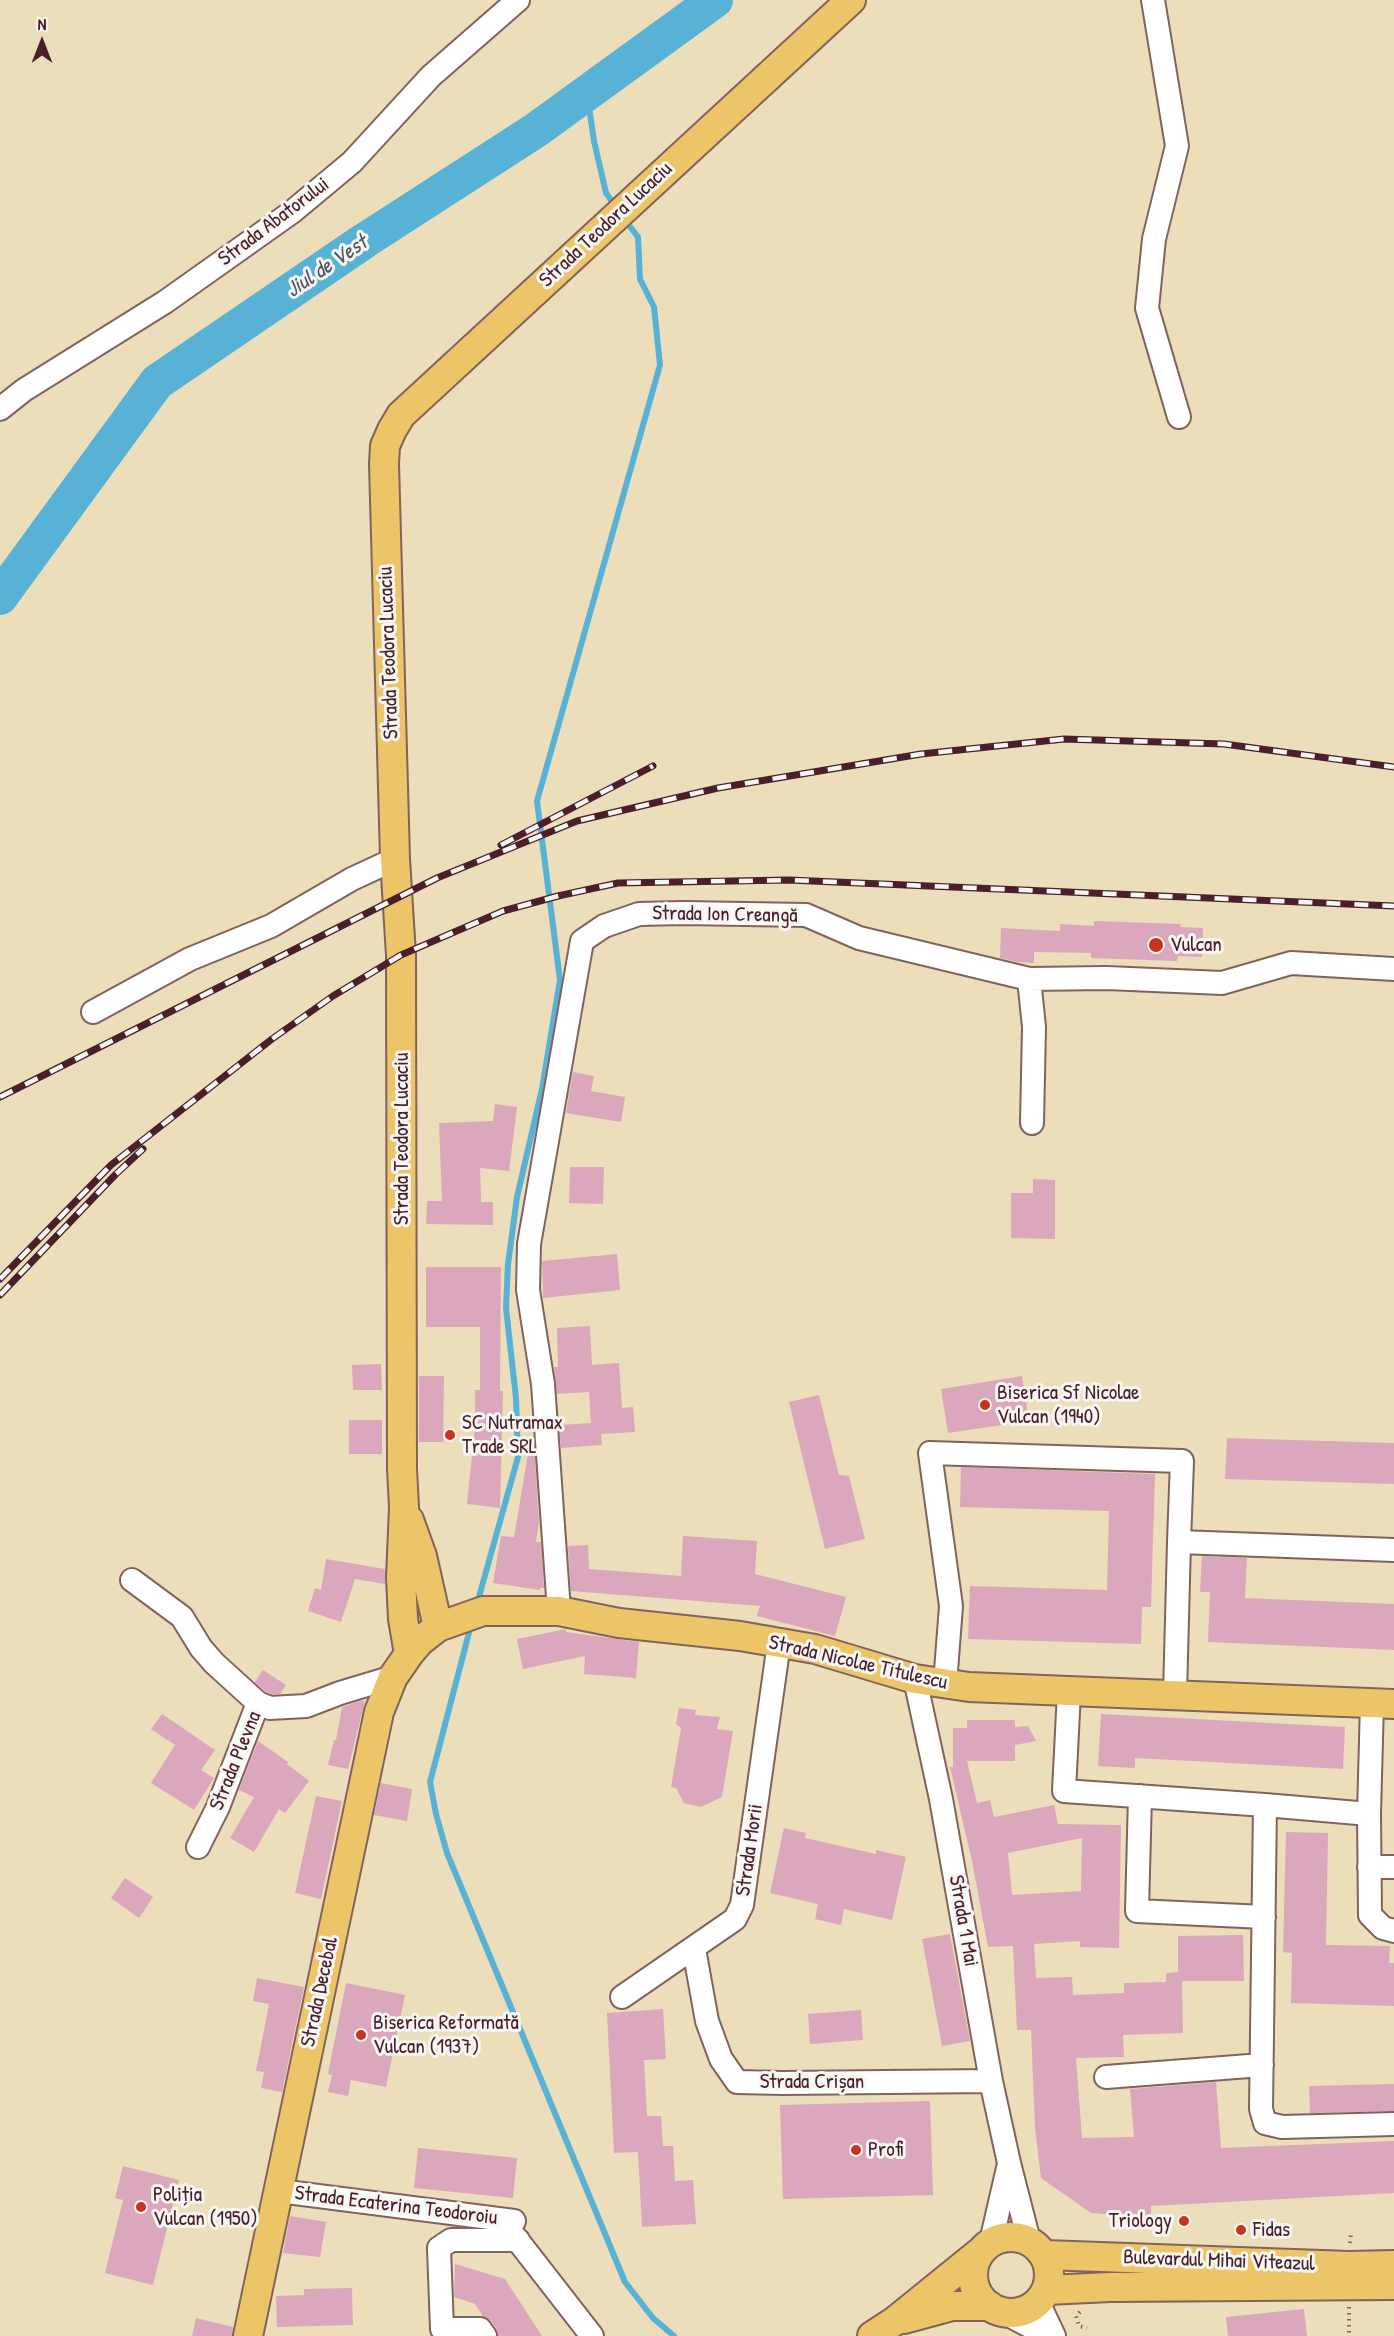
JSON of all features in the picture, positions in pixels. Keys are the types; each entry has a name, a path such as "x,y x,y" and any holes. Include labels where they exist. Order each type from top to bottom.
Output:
{"main road":[{"name":"Strada Teodora Lucaciu","path":"401,1666 404,1507 401,955 394,859 385,446 401,414 851,0"},
{"name":"Strada Teodora Lucaciu","path":"404,1507 422,1556 438,1628"},
{"name":"Strada Nicolae Titulescu","path":"401,1666 420,1641 438,1628 475,1613 559,1611 619,1623 740,1636 814,1649 915,1679 969,1687 1383,1704"},
{"name":"Strada Decebal","path":"248,2336 373,1735 379,1712 401,1666"},
{"path":"1010,2237 1037,2248 1049,2266 1050,2278 1042,2296 1028,2309 1016,2313 997,2309 952,2306 883,2329 985,2248 1010,2237"},
{"path":"985,2248 974,2264 975,2288 981,2298 997,2309"},
{"name":"Bulevardul Mihai Viteazul","path":"1037,2248 1349,2266 1394,2265"},
{"name":"Bulevardul Mihai Viteazul","path":"1042,2296 1110,2286 1394,2285"}],"street":[{"name":"Strada Abatorului","path":"0,409 24,390 165,302 292,212 352,162 431,76 518,0"},
{"path":"1153,0 1177,146 1154,239 1147,308 1179,417"},
{"path":"93,1012 190,959 272,926 352,879 394,859"},
{"name":"Strada Ion Creangă","path":"559,1611 543,1384 528,1290 529,1244 582,941 604,926 639,914 806,915 859,938 1029,979 1107,978 1222,983 1291,963 1394,969"},
{"path":"1029,979 1034,1027 1032,1123"},
{"path":"945,1684 951,1606 930,1453 1182,1461 1175,1695"},
{"path":"1179,1542 1394,1550"},
{"path":"132,1580 182,1617 201,1648 258,1703"},
{"name":"Strada Morii","path":"622,1997 735,1919 742,1905 779,1643"},
{"name":"Strada Plevna","path":"198,1847 218,1808 258,1703 270,1707 306,1706 401,1666"},
{"name":"Strada 1 Mai","path":"915,1679 941,1799 1009,2163 1037,2248"},
{"path":"1069,1692 1064,1791 1369,1814"},
{"path":"1383,1704 1369,1814 1370,1915 1383,1928 1394,1931"},
{"path":"1140,1796 1137,1911 1264,1917"},
{"path":"1265,1805 1261,2109 1264,2123 1282,2127 1394,2124"},
{"path":"1369,1867 1394,1867"},
{"name":"Strada Crișan","path":"694,1949 708,2021 721,2059 737,2082 992,2081"},
{"path":"1106,2077 1262,2065"},
{"name":"Strada 1 Mai","path":"985,2248 1009,2163"},
{"name":"Strada Ecaterina Teodoroiu","path":"279,2191 511,2227"},
{"path":"485,2336 480,2329 442,2329 439,2248 451,2240 511,2227 592,2336"},
{"path":"1042,2296 1054,2336"},
{"path":"997,2309 1048,2336"}],"path":[{"path":"1348,2300 1349,2336"}],"building":[{"path":"1094,921 1181,924 1180,927 1203,928 1202,957 1178,956 1177,961 1091,958 1091,953 1034,952 1034,963 1000,958 1001,928 1060,931 1060,924 1094,926"},
{"path":"573,1072 594,1076 591,1091 625,1097 621,1122 566,1113"},
{"path":"495,1104 517,1107 509,1171 480,1168 481,1202 493,1202 493,1225 426,1224 427,1201 442,1201 439,1123 493,1121"},
{"path":"570,1167 604,1167 603,1204 569,1203"},
{"path":"1033,1179 1055,1180 1055,1239 1011,1238 1011,1193 1033,1193"},
{"path":"617,1254 620,1290 543,1298 542,1261"},
{"path":"426,1267 501,1267 500,1391 503,1391 500,1508 467,1504 475,1426 475,1390 480,1390 480,1327 426,1327"},
{"path":"590,1326 592,1365 619,1363 622,1408 633,1407 635,1432 601,1434 602,1445 561,1448 559,1425 591,1423 589,1392 557,1394 554,1367 558,1367 557,1328"},
{"path":"381,1364 382,1390 353,1390 352,1365"},
{"path":"419,1376 444,1376 443,1442 419,1442"},
{"name":"Biserica Sf Nicolae Vulcan (1940)","path":"1022,1376 1029,1421 948,1433 941,1389"},
{"path":"819,1395 839,1475 849,1476 865,1539 825,1549 789,1402"},
{"path":"349,1420 382,1420 382,1454 349,1454"},
{"path":"1227,1438 1394,1443 1394,1484 1225,1479"},
{"path":"530,1442 534,1443 539,1523 536,1542 541,1542 544,1588 540,1590 493,1583 501,1536 514,1537"},
{"path":"961,1467 1155,1474 1151,1607 1142,1607 1141,1644 968,1639 970,1586 1107,1590 1109,1511 960,1507"},
{"path":"683,1536 757,1541 755,1574 846,1597 835,1636 757,1616 760,1606 571,1591 568,1546 588,1545 589,1569 681,1576"},
{"path":"1202,1556 1247,1558 1245,1598 1394,1604 1394,1650 1208,1642 1210,1592 1200,1592"},
{"path":"326,1559 385,1569 385,1584 355,1579 341,1622 308,1611 315,1588 321,1590"},
{"path":"566,1629 566,1632 639,1642 636,1678 584,1674 585,1656 523,1669 517,1639"},
{"path":"263,1670 286,1685 280,1694 265,1691 255,1682"},
{"path":"365,1701 348,1769 328,1765 334,1740 336,1740 342,1707"},
{"path":"679,1708 696,1710 695,1715 720,1717 717,1729 733,1731 722,1797 701,1807 684,1803 676,1788 671,1787 681,1728 676,1724"},
{"path":"162,1714 215,1750 201,1770 214,1778 194,1810 151,1783 175,1745 151,1729"},
{"path":"1101,1714 1345,1727 1343,1769 1135,1758 1135,1768 1098,1766"},
{"path":"967,1720 1015,1720 1015,1727 1028,1726 1036,1741 1015,1745 1015,1761 967,1761 977,1803 990,1800 994,1817 1054,1805 1058,1824 1121,1825 1119,1948 1080,1947 1080,1941 1034,1944 1036,1978 1072,1977 1073,1995 1124,1993 1124,1983 1166,1982 1166,1973 1178,1972 1178,1936 1243,1935 1244,1981 1182,1981 1183,2033 1123,2035 1124,2057 1076,2058 1082,2138 1134,2137 1130,2089 1216,2082 1221,2148 1394,2141 1394,2193 1151,2206 1151,2218 1091,2213 1041,2178 1035,2128 1031,2030 1017,2030 1013,1946 988,1947 972,1861 950,1767 953,1767 953,1728 967,1728","holes":["1082,1838 1081,1891 1012,1895 1008,1853"]},
{"path":"258,1741 288,1762 287,1764 309,1781 285,1813 279,1809 254,1852 230,1838 254,1797 239,1790"},
{"path":"381,1783 412,1789 407,1821 374,1815"},
{"path":"316,1796 342,1801 321,1899 295,1893"},
{"path":"784,1828 806,1833 805,1838 876,1854 876,1850 906,1857 892,1920 844,1909 841,1925 815,1919 818,1904 770,1893"},
{"path":"1286,1832 1328,1833 1326,1945 1390,1946 1389,1963 1394,1963 1394,2006 1291,2003 1292,1953 1283,1952"},
{"path":"125,1878 153,1897 139,1918 111,1898"},
{"path":"950,1934 970,2041 942,2046 922,1939"},
{"path":"257,1978 304,1987 282,2092 261,2088 264,2072 256,2071 269,2004 253,2001"},
{"path":"346,1983 405,1995 386,2087 351,2080 348,2096 328,2092 332,2075 328,2074"},
{"path":"663,2009 666,2059 644,2060 647,2116 661,2116 663,2146 673,2146 675,2181 693,2180 696,2224 642,2227 638,2152 614,2153 607,2013"},
{"path":"861,2010 863,2040 810,2044 808,2014"},
{"path":"1394,2084 1394,2111 1310,2113 1309,2086"},
{"name":"Profi","path":"930,2101 933,2195 783,2199 780,2105"},
{"path":"418,2148 517,2158 513,2198 414,2188"},
{"path":"123,2166 179,2180 153,2285 105,2273 123,2200 115,2198"},
{"path":"290,2216 326,2222 320,2257 283,2253"},
{"path":"455,2264 505,2279 542,2336 498,2336 491,2321 483,2316 475,2304 454,2297"},
{"path":"352,2288 353,2325 277,2327 276,2296 304,2295 304,2289"},
{"path":"1304,2309 1307,2336 1228,2336 1226,2317"},
{"path":"196,2318 233,2327 232,2336 192,2336"}],"waterway":[{"name":"Jiul de Vest","path":"0,597 157,382 364,241 536,130 715,0"},
{"path":"587,93 594,141 606,193 616,207"},
{"path":"477,1604 518,1457 516,1398 506,1308 508,1264 517,1197 542,1089 560,980 537,801 660,365 654,307 640,279 638,237 625,220"},
{"path":"471,1625 430,1782 447,1853 625,2282 653,2318 674,2336"}],"railway":[{"path":"0,1097 437,878 577,821 718,788 921,754 1064,739 1224,744 1394,767"},
{"path":"501,845 653,766"},
{"path":"0,1279 111,1165 272,1039 333,996 401,955 503,911 558,896 618,883 789,880 1394,906"},
{"path":"0,1295 143,1149"}],"place":[{"name":"Vulcan","path":"1156,945"},
{"name":"Biserica Sf Nicolae Vulcan (1940)","path":"985,1405"},
{"name":"SC Nutramax Trade SRL","path":"450,1435"},
{"name":"Biserica Reformată Vulcan (1937)","path":"361,2035"},
{"name":"Profi","path":"856,2150"},
{"name":"Poliția Vulcan (1950)","path":"141,2207"},
{"name":"Triology","path":"1184,2221"},
{"name":"Fidas","path":"1241,2230"}]}
